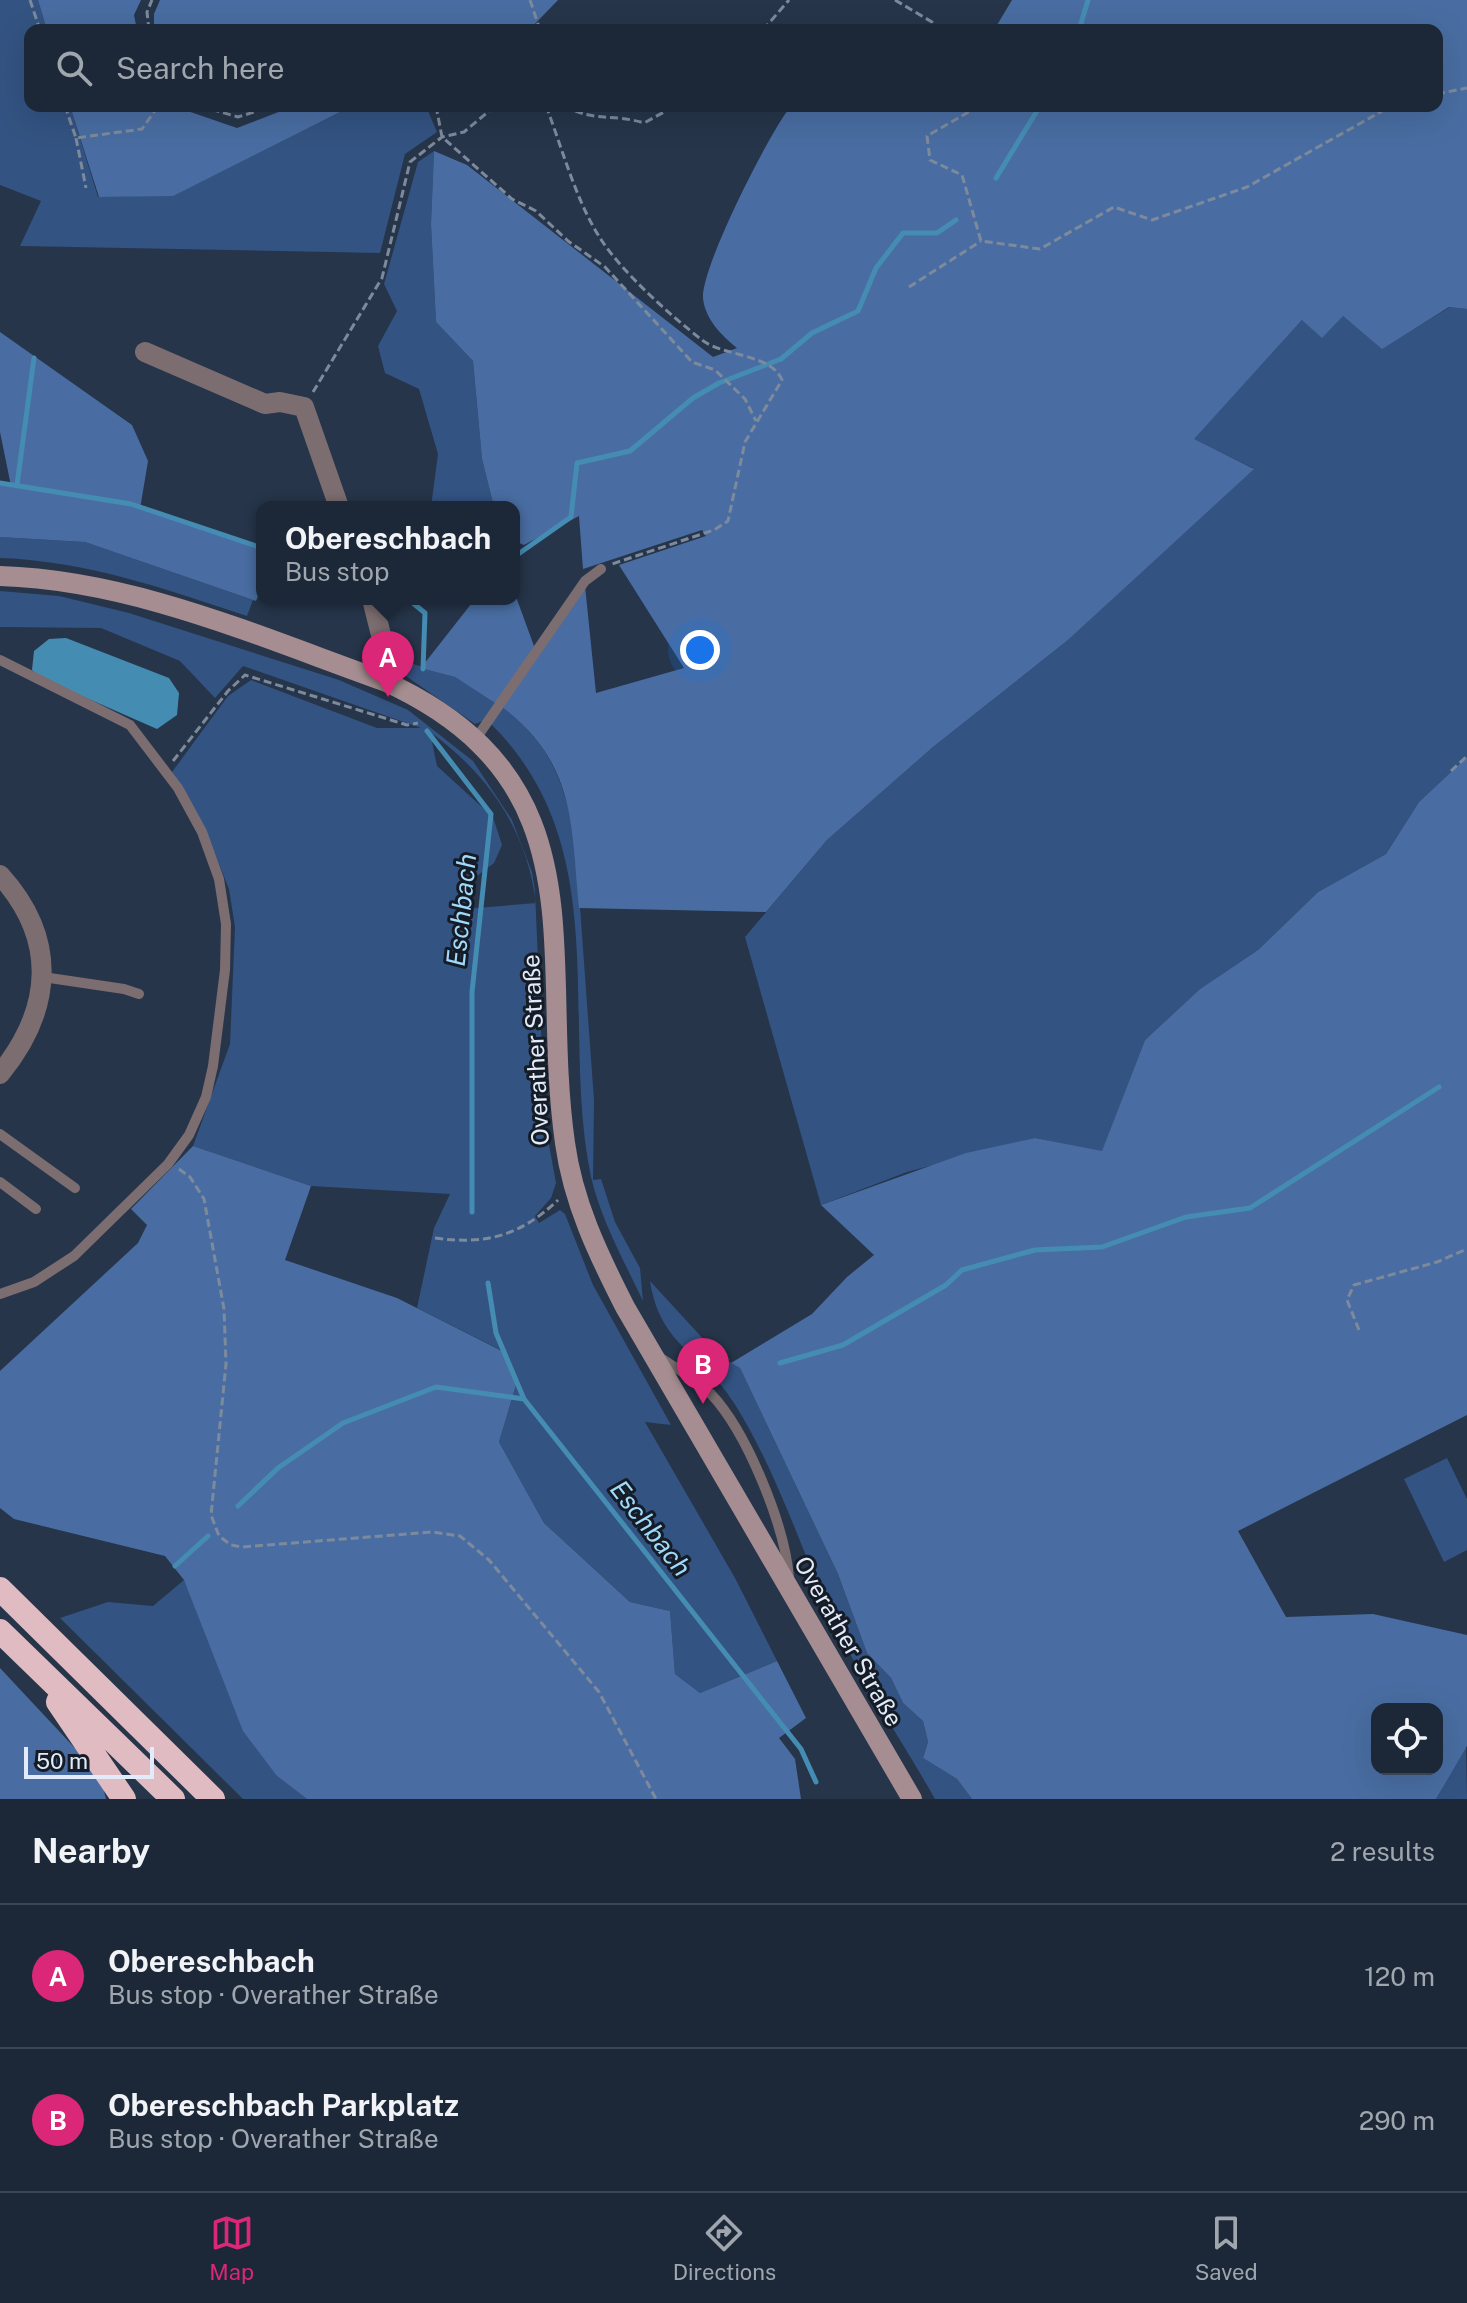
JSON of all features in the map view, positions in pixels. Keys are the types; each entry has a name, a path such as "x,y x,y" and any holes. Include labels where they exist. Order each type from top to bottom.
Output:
{"highway":[{"path":"0,1589 213,1799"},
{"path":"0,1631 173,1799"},
{"path":"28,1657 124,1799"}],"main road":[{"name":"Overather Straße","path":"0,576 50,578 107,589 384,681 416,695 449,717 475,740 519,798 548,870 555,918 559,1087 573,1186 588,1233 650,1350 912,1799"}],"street":[{"path":"145,352 265,404 280,402 304,407 337,501"},
{"path":"374,605 385,651 384,681"},
{"path":"0,875 17,894 32,921 41,949 43,977 31,1026 0,1074"}],"lane":[{"path":"475,740 585,581 601,569"},
{"path":"0,660 130,725 165,771 202,832 219,879 226,924 225,970 206,1097 189,1135 168,1164 74,1256 34,1282 0,1294"},
{"path":"43,977 139,994"},
{"path":"1,1139 75,1188"},
{"path":"0,1182 36,1209"},
{"path":"650,1350 710,1393 729,1420 774,1508 787,1551 790,1592"}],"path":[{"path":"30,0 38,24"},
{"path":"148,24 147,12 152,0"},
{"path":"530,0 538,24"},
{"path":"768,24 789,0"},
{"path":"895,0 933,24"},
{"path":"1443,93 1467,88"},
{"path":"67,112 86,188"},
{"path":"76,138 142,129 154,112"},
{"path":"221,112 238,117 254,112"},
{"path":"437,112 442,137 512,199 536,211 568,241 605,267 692,362 715,370 745,399 757,421"},
{"path":"304,407 382,278 410,162 442,137 464,132 488,112"},
{"path":"548,112 590,219 618,260 706,343 762,363 780,374 782,380 757,421 737,466 732,512 728,521 700,535 601,569"},
{"path":"576,112 586,117 624,117 644,123 664,112"},
{"path":"969,112 927,136 930,160 962,175 981,241"},
{"path":"909,287 981,241 1040,249 1114,207 1152,220 1247,187 1380,112"},
{"path":"165,771 228,691 245,675 407,725 449,717"},
{"path":"1451,771 1467,756"},
{"path":"168,1164 190,1177 199,1187 224,1309 226,1364 210,1497 213,1525 219,1536 231,1545 242,1547 432,1532 460,1536 489,1560 599,1692 656,1799"},
{"path":"435,1238 484,1241 514,1234 544,1213 573,1186"},
{"path":"1359,1330 1347,1300 1354,1285 1437,1262 1467,1249"}],"shaded area":[{"path":"0,0 38,0 45,24 24,24 24,112 72,112 98,197 173,195 340,112 429,112 437,132 405,154 380,253 20,246 41,201 0,185"},
{"path":"38,0 141,0 134,15 136,24 45,24"},
{"path":"160,0 558,0 535,24 154,24 154,14"},
{"path":"1012,0 1467,0 1467,309 1449,307 1382,349 1343,316 1322,338 1302,320 1194,439 1254,469 1068,640 933,747 827,840 766,912 579,908 571,822 557,773 526,728 502,707 585,586 596,693 684,668 619,565 706,536 702,530 583,569 579,516 524,545 520,543 520,501 492,501 482,459 473,361 436,322 431,224 434,151 467,165 713,357 737,348 710,320 704,306 705,282 738,200 787,112 1443,112 1443,24 998,24"},
{"path":"72,112 190,112 237,128 278,112 340,112 173,196 99,197"},
{"path":"434,151 431,224 436,322 473,361 482,459 492,501 432,501 438,454 419,389 385,373 378,346 397,311 384,284 418,162"},
{"path":"1450,307 1467,309 1467,757 1419,802 1386,854 1318,892 1258,950 1200,989 1145,1040 1102,1152 1035,1138 907,1172 821,1205 745,937 827,840 933,747 1068,640 1253,468 1193,439 1303,319 1343,316 1382,348"},
{"path":"0,332 132,425 148,461 140,509 256,547 256,601 85,542 0,537 0,484 11,486 0,432"},
{"path":"0,537 85,542 253,600 247,616 95,571 0,558"},
{"path":"0,591 59,596 129,613 339,680 408,710 473,761 512,820 523,849 514,828 487,785 451,748 430,732 437,766 493,817 502,845 494,863 465,885 465,909 536,903 545,1123 556,1183 551,1198 535,1216 539,1223 560,1210 565,1214 593,1285 671,1425 645,1422 735,1578 777,1661 700,1693 675,1674 670,1611 630,1602 544,1523 499,1442 518,1378 505,1352 417,1308 434,1228 450,1194 311,1186 193,1146 230,1044 235,927 229,889 204,826 172,772 228,696 251,680 377,728 421,728 243,666 215,698 180,661 101,628 0,627"},
{"path":"470,605 519,605 534,646 500,706 455,677 425,669 424,664"},
{"path":"66,638 169,678 179,693 177,715 157,729 41,678 32,670 34,651 49,639"},
{"path":"394,658 455,677 496,702 483,721 475,724 403,674"},
{"path":"502,707 532,735 552,765 560,781 575,838 594,1100 593,1180 601,1179 615,1222 640,1268 643,1301 607,1225 591,1177 583,1118 576,939 570,881 555,826 530,773 491,724"},
{"path":"1467,757 1467,1415 1238,1531 1286,1617 1373,1614 1467,1635 1467,1746 1436,1799 972,1799 957,1779 923,1758 928,1742 923,1721 903,1703 891,1678 867,1653 838,1574 740,1368 731,1363 812,1314 847,1277 874,1255 821,1205 966,1153 1035,1138 1102,1151 1145,1040 1200,989 1258,950 1318,892 1386,854 1419,802"},
{"path":"524,852 532,872 535,899"},
{"path":"193,1146 311,1186 285,1260 397,1298 504,1352 518,1378 499,1442 544,1523 630,1602 670,1611 675,1674 700,1693 777,1661 806,1718 779,1738 795,1759 801,1799 307,1799 277,1776 243,1731 184,1580 165,1556 14,1519 0,1508 0,1371 138,1243 147,1225 131,1209"},
{"path":"650,1281 718,1355 740,1368 838,1574 867,1653 891,1678 903,1703 923,1721 928,1742 923,1758 957,1779 972,1799 935,1799 841,1637 749,1428 722,1386 684,1348 663,1321"},
{"path":"1447,1458 1467,1499 1467,1550 1444,1562 1404,1479"},
{"path":"184,1580 277,1776 307,1799 243,1799 60,1618 108,1602 153,1606"},
{"path":"0,1668 100,1775 106,1799 0,1799"},
{"path":"1466,1745 1467,1799 1436,1799"}],"waterway":[{"path":"1081,24 1088,0"},
{"path":"996,178 1036,112"},
{"path":"520,553 571,517 577,463 630,451 693,398 719,383 781,359 812,333 858,311 876,268 903,233 937,233 956,220"},
{"path":"17,485 34,358"},
{"name":"Eschbach","path":"0,483 131,504 256,546"},
{"name":"Eschbach","path":"415,605 425,613 423,669"},
{"name":"Eschbach","path":"427,731 491,814 472,992 472,1212"},
{"path":"780,1363 843,1345 946,1285 962,1270 1035,1250 1102,1247 1186,1217 1250,1208 1439,1087"},
{"name":"Eschbach","path":"488,1283 496,1333 524,1399 801,1749 816,1782"},
{"path":"238,1506 278,1468 343,1423 436,1387 524,1399"},
{"path":"175,1566 208,1536"}],"place":[{"name":"Obereschbach","path":"388,697"},
{"name":"Obereschbach Parkplatz","path":"703,1404"}]}
